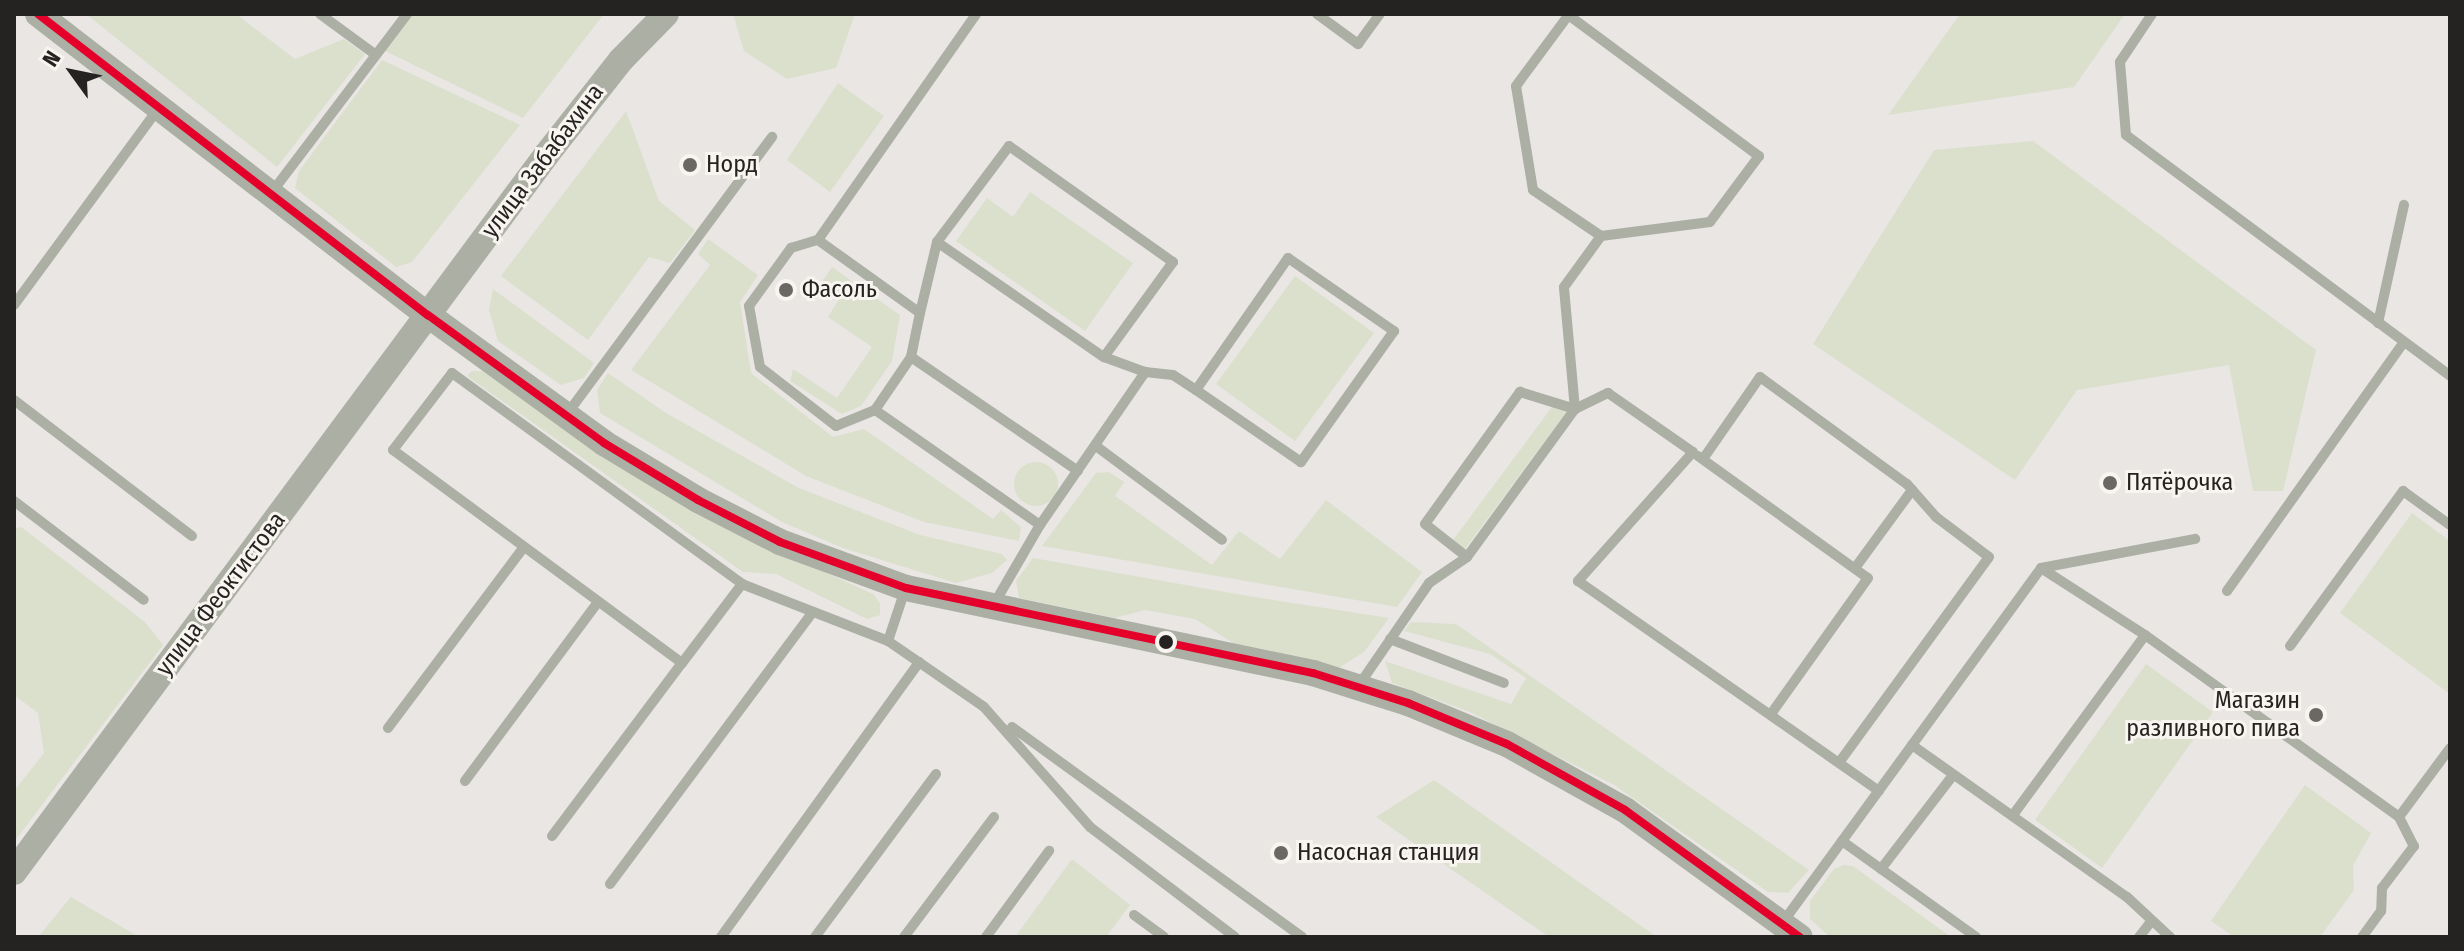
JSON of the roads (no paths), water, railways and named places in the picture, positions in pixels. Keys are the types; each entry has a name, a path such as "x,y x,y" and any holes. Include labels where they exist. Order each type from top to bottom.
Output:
{"street":[{"path":"38,14 428,315 566,415 698,500 780,542 906,588 1359,685 1507,744 1625,810 1791,930"},
{"name":"улица Забабахина","path":"428,315 621,60 666,14"},
{"name":"улица Феоктистова","path":"14,872 428,315"}],"lane":[{"path":"320,14 376,55"},
{"path":"271,194 407,14"},
{"path":"976,14 818,240 791,248 749,306 760,367 836,426 875,410 911,357 937,242 1009,146 1173,262 1104,357"},
{"path":"1317,14 1358,44 1380,14"},
{"path":"2152,14 2120,62 2126,135 2450,376"},
{"path":"1567,16 1759,156 1710,222 1601,236 1533,190 1516,86 1567,16"},
{"path":"14,305 159,107"},
{"path":"566,415 772,137"},
{"path":"2378,323 2404,205"},
{"path":"1575,409 1564,287 1601,236"},
{"path":"818,240 920,313"},
{"path":"937,242 1104,357 1145,372 1173,375 1301,462 1394,331 1288,258 1196,390"},
{"path":"2227,591 2404,342"},
{"path":"911,357 1078,471"},
{"path":"993,606 1040,525 1145,372"},
{"path":"682,663 393,450 452,373 742,584 888,641 1302,937"},
{"path":"1703,459 1760,377 1912,490 1936,517 1989,557 1840,761"},
{"path":"1467,557 1425,524 1502,416 1520,392 1575,409"},
{"path":"1359,685 1429,583 1467,557 1575,409 1608,393 1868,578 1771,714"},
{"path":"14,400 192,536"},
{"path":"875,410 1040,525"},
{"path":"1096,446 1222,540"},
{"path":"1693,452 1578,581 1879,791"},
{"path":"1855,568 1912,490"},
{"path":"2290,646 2403,491 2450,525"},
{"path":"14,501 144,600"},
{"path":"1791,930 1842,841 2041,568 2195,539"},
{"path":"388,728 524,547"},
{"path":"2041,568 2145,635 2399,817 2414,846 2382,888 2381,911 2362,937"},
{"path":"552,836 742,584"},
{"path":"888,641 906,588"},
{"path":"465,781 598,602"},
{"path":"610,884 813,612"},
{"path":"2013,815 2145,635"},
{"path":"1390,639 1504,683"},
{"path":"721,937 919,662"},
{"path":"984,707 1090,827 1235,937"},
{"path":"1912,745 2127,897 2150,923 2170,937"},
{"path":"2399,817 2450,748"},
{"path":"815,937 936,774"},
{"path":"1881,869 1953,775"},
{"path":"904,937 994,817"},
{"path":"1842,841 1976,937"},
{"path":"986,937 1049,851"},
{"path":"1134,915 1164,937"},
{"path":"2139,937 2150,923"}],"place":[{"name":"Норд","path":"690,165"},
{"name":"Фасоль","path":"786,290"},
{"name":"Пятёрочка","path":"2110,483"},
{"name":"Магазин разливного пива","path":"2316,715"},
{"name":"Насосная станция","path":"1281,853"}]}
